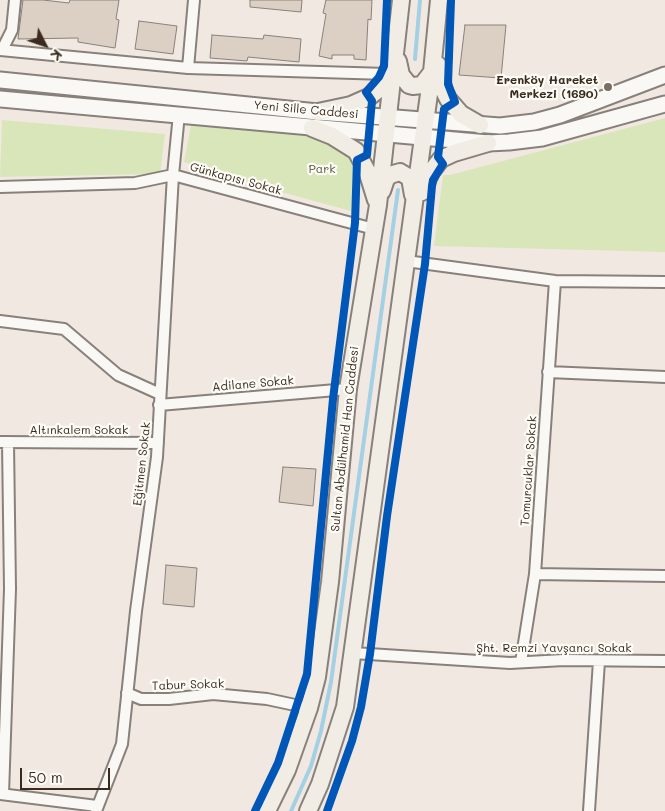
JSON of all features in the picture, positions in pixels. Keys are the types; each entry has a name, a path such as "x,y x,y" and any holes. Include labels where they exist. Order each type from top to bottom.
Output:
{"main road":[{"name":"Sultan Abdülhamid Han Caddesi","path":"267,811 287,770 309,708 317,677 329,592 348,389 378,205 401,0"},
{"path":"308,811 320,784 345,707 426,121 439,0"},
{"path":"396,51 399,69 404,81 408,85 422,85 432,72"},
{"path":"318,112 363,100 378,90 396,51"},
{"path":"435,51 444,91 448,100 461,114 480,125"},
{"name":"Yeni Sille Caddesi","path":"0,80 318,112 500,126 547,120 665,75"},
{"name":"Yeni Sille Caddesi","path":"0,99 488,143 542,138 665,104"},
{"path":"312,128 332,136 356,151 367,171 378,205"},
{"path":"413,212 431,172 442,159 454,153 488,143"},
{"path":"378,205 386,179 395,172 400,172 410,178 412,184 413,212"}],"street":[{"path":"15,0 12,30 1,50 188,68 387,74"},
{"path":"188,68 194,0"},
{"name":"Eğitmen Sokak","path":"97,809 122,744 136,611 158,443 173,175 179,114"},
{"name":"Günkapısı Sokak","path":"0,187 135,183 173,175 374,228"},
{"path":"406,261 555,281 665,282"},
{"name":"Tomurcuklar Sokak","path":"520,662 535,574 555,281"},
{"path":"0,321 64,329 118,376 160,394"},
{"path":"548,372 665,377"},
{"name":"Adilane Sokak","path":"159,405 348,389"},
{"path":"4,442 10,589 8,699 2,794 97,809"},
{"name":"Altınkalem Sokak","path":"4,442 158,443"},
{"path":"535,574 665,576"},
{"name":"Şht. Remzi Yavşancı Sokak","path":"353,653 520,662 665,661"},
{"path":"589,811 599,661"},
{"name":"Tabur Sokak","path":"127,693 141,699 170,699 222,694 267,699 309,708"}],"green space":[{"path":"665,118 665,252 434,246 443,175 450,175"},
{"path":"2,120 165,134 160,174 0,177"},
{"name":"Park","path":"191,125 350,137 357,147 351,211 259,186 184,162"}],"building":[{"path":"23,0 69,3 70,0 119,0 116,19 119,20 115,48 78,42 78,38 18,39"},
{"path":"250,0 302,0 301,12 250,7"},
{"path":"326,0 372,0 371,20 368,19 366,60 354,59 354,55 332,55 332,59 319,56 326,14 323,13"},
{"path":"139,21 177,26 173,54 135,49"},
{"path":"465,25 506,25 501,78 459,75"},
{"path":"212,35 263,39 264,35 301,39 299,62 248,57 247,61 210,58"},
{"path":"283,467 316,469 313,506 279,502"},
{"path":"166,565 197,568 194,607 163,604"}],"waterway":[{"path":"415,59 420,0"},
{"path":"291,811 311,766 321,731 331,682 398,190"}],"cycle path":[{"path":"255,811 278,763 307,674 333,399 355,223 357,160 367,155 372,101 366,92 379,77 384,66 387,0"},
{"path":"327,811 352,741 361,707 370,654 387,516 425,264 432,186 433,180 443,164 438,157 444,109 455,102 448,84 451,0"}],"place":[{"name":"Erenköy Hareket Merkezi (1690)","path":"608,87"}]}
